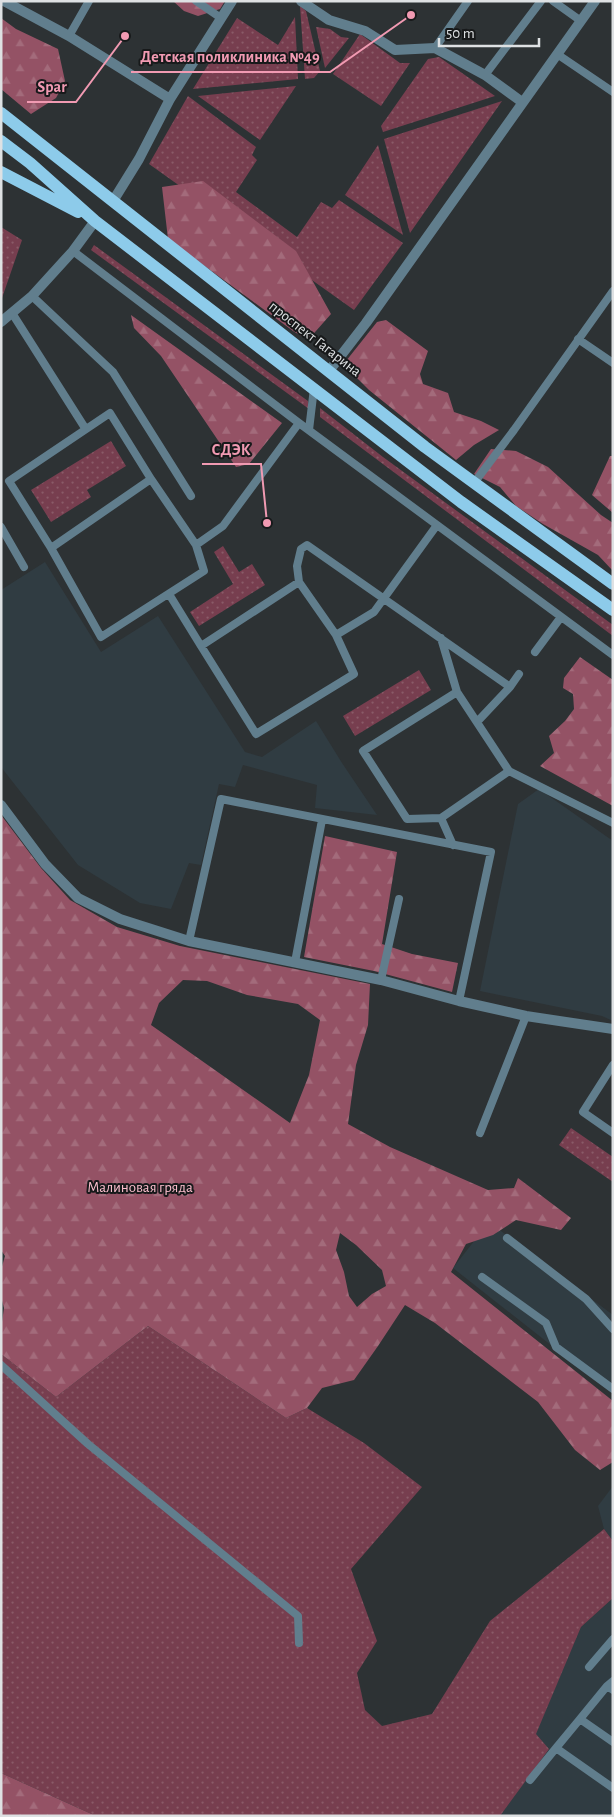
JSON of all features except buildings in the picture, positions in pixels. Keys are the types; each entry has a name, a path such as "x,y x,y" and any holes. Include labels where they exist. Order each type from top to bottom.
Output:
{"main road":[{"name":"проспект Гагарина","path":"1,113 425,447 613,584"},
{"path":"1,141 30,163 95,221 461,502 613,610"},
{"path":"1,172 95,221"}],"street":[{"path":"4,1 69,36 170,99"},
{"path":"113,201 139,159 170,99 232,1"},
{"path":"301,1 329,20 365,31 395,50 435,48 485,75 522,102"},
{"path":"329,371 366,323 595,1"},
{"path":"1,322 32,296 73,251 95,221"},
{"path":"1,805 45,864 78,898 120,919 189,941 381,980 459,1002 526,1016 613,1029"}],"lane":[{"path":"69,36 89,1"},
{"path":"196,1 221,18"},
{"path":"435,48 468,1"},
{"path":"485,75 541,1"},
{"path":"553,1 581,21"},
{"path":"557,54 613,92"},
{"path":"73,251 299,423 613,656"},
{"path":"474,483 613,291"},
{"path":"32,296 113,372 191,496"},
{"path":"12,313 85,428"},
{"path":"578,339 613,363"},
{"path":"309,430 314,388"},
{"path":"110,413 151,479 196,545 204,571 101,638 51,548 5,481 85,428 110,413"},
{"path":"196,545 224,526 299,423"},
{"path":"51,548 151,479"},
{"path":"336,635 374,612 438,525"},
{"path":"1,527 24,567"},
{"path":"169,594 256,734 354,674 336,635 299,582 297,566 301,549 307,545 510,687"},
{"path":"201,646 299,582"},
{"path":"535,652 561,617"},
{"path":"441,638 457,692 509,771 613,823"},
{"path":"478,722 510,687 519,674"},
{"path":"457,692 363,751 407,819 441,818 509,771"},
{"path":"189,941 221,799 491,852 459,1002"},
{"path":"441,818 453,845"},
{"path":"295,962 322,820"},
{"path":"381,980 399,899"},
{"path":"480,1133 526,1016"},
{"path":"613,1065 583,1112 613,1133"},
{"path":"507,1238 586,1299 613,1329"},
{"path":"482,1277 546,1323 556,1347 613,1389"},
{"path":"1,1365 88,1444 298,1616 299,1643"},
{"path":"589,1666 613,1639"},
{"path":"530,1780 580,1719 611,1686"},
{"path":"580,1719 613,1742"},
{"path":"556,1748 613,1788"}],"shaded area":[{"path":"300,6 306,11 320,71 314,78 305,79"},
{"path":"295,17 298,79 193,89 237,18 278,45"},
{"path":"316,27 330,29 341,37 349,38 325,68"},
{"path":"360,34 400,63 410,63 381,106 333,74"},
{"path":"439,57 495,96 383,132 381,126 428,59"},
{"path":"296,86 260,140 198,96"},
{"path":"188,96 256,147 252,155 257,160 236,192 297,237 321,202 332,208 339,200 403,243 354,310 149,164"},
{"path":"502,101 410,233 384,139"},
{"path":"378,145 403,235 345,195"},
{"path":"1,227 22,240 1,301"},
{"path":"94,245 308,401 309,409 91,250"},
{"path":"320,408 383,457 613,625 613,636 320,417"},
{"path":"111,441 126,466 87,490 91,497 51,522 31,490"},
{"path":"223,546 239,572 252,564 265,585 199,626 190,612 233,584 214,552"},
{"path":"45,562 101,652 158,616 245,752 262,757 316,721 377,815 315,808 317,785 243,765 235,787 219,784 201,865 189,863 171,909 140,903 78,865 1,767 1,590"},
{"path":"419,670 431,690 355,736 343,716"},
{"path":"539,789 613,841 613,1021 602,1016 480,991 518,804"},
{"path":"571,1128 613,1157 613,1182 559,1145"},
{"path":"489,1222 613,1315 613,1394 453,1268"},
{"path":"148,1326 286,1418 307,1408 364,1443 422,1487 351,1569 377,1641 357,1673 365,1710 382,1726 432,1714 490,1621 604,1529 613,1541 613,1598 581,1627 536,1734 549,1749 500,1816 96,1816 1,1773 1,1354 56,1397"},
{"path":"613,1486 613,1541 604,1529 598,1506"},
{"path":"613,1598 613,1816 500,1816 548,1749 535,1734 581,1627"}],"green space":[{"path":"173,1 225,1 220,9 198,16 184,11"},
{"path":"1,18 16,29 58,49 65,81 56,98 31,114 1,89"},
{"path":"203,181 296,251 331,314 308,340 168,239 162,187"},
{"path":"131,315 282,423 249,464 236,467 161,356 134,328"},
{"path":"386,320 428,351 420,374 423,384 448,393 454,412 481,421 499,430 474,445 456,460 369,390 351,372 346,361 377,322"},
{"path":"491,449 516,451 548,467 601,515 613,523 613,571 598,555 543,524 516,506 500,487 474,474"},
{"path":"610,456 613,456 613,513 592,495"},
{"path":"580,657 613,680 613,806 540,766 554,753 549,736 565,721 574,709 573,694 563,688 564,678"},
{"name":"Малиновая гряда","path":"1,815 41,868 70,900 117,927 180,946 370,984 368,1025 356,1065 348,1124 390,1147 488,1190 514,1188 518,1178 571,1218 561,1230 516,1220 493,1235 466,1244 451,1272 613,1401 613,1462 600,1470 575,1450 538,1402 435,1323 405,1305 354,1380 322,1388 307,1408 286,1418 148,1326 56,1397 1,1354 1,1329 4,1308 1,1297 1,1270 5,1256 1,1250","holes":["183,980 207,981 247,995 298,1004 320,1020 309,1075 290,1123 151,1025 159,1003","340,1233 356,1245 382,1270 386,1286 372,1294 357,1307 349,1296 344,1272 336,1250"]},
{"path":"325,836 397,852 382,944 412,954 458,963 452,992 374,971 304,957"},
{"path":"1,1773 96,1816 1,1816"}],"place":[{"name":"Детская поликлиника №49","path":"411,15"},
{"name":"Spar","path":"125,36"},
{"name":"СДЭК","path":"267,523"}]}
